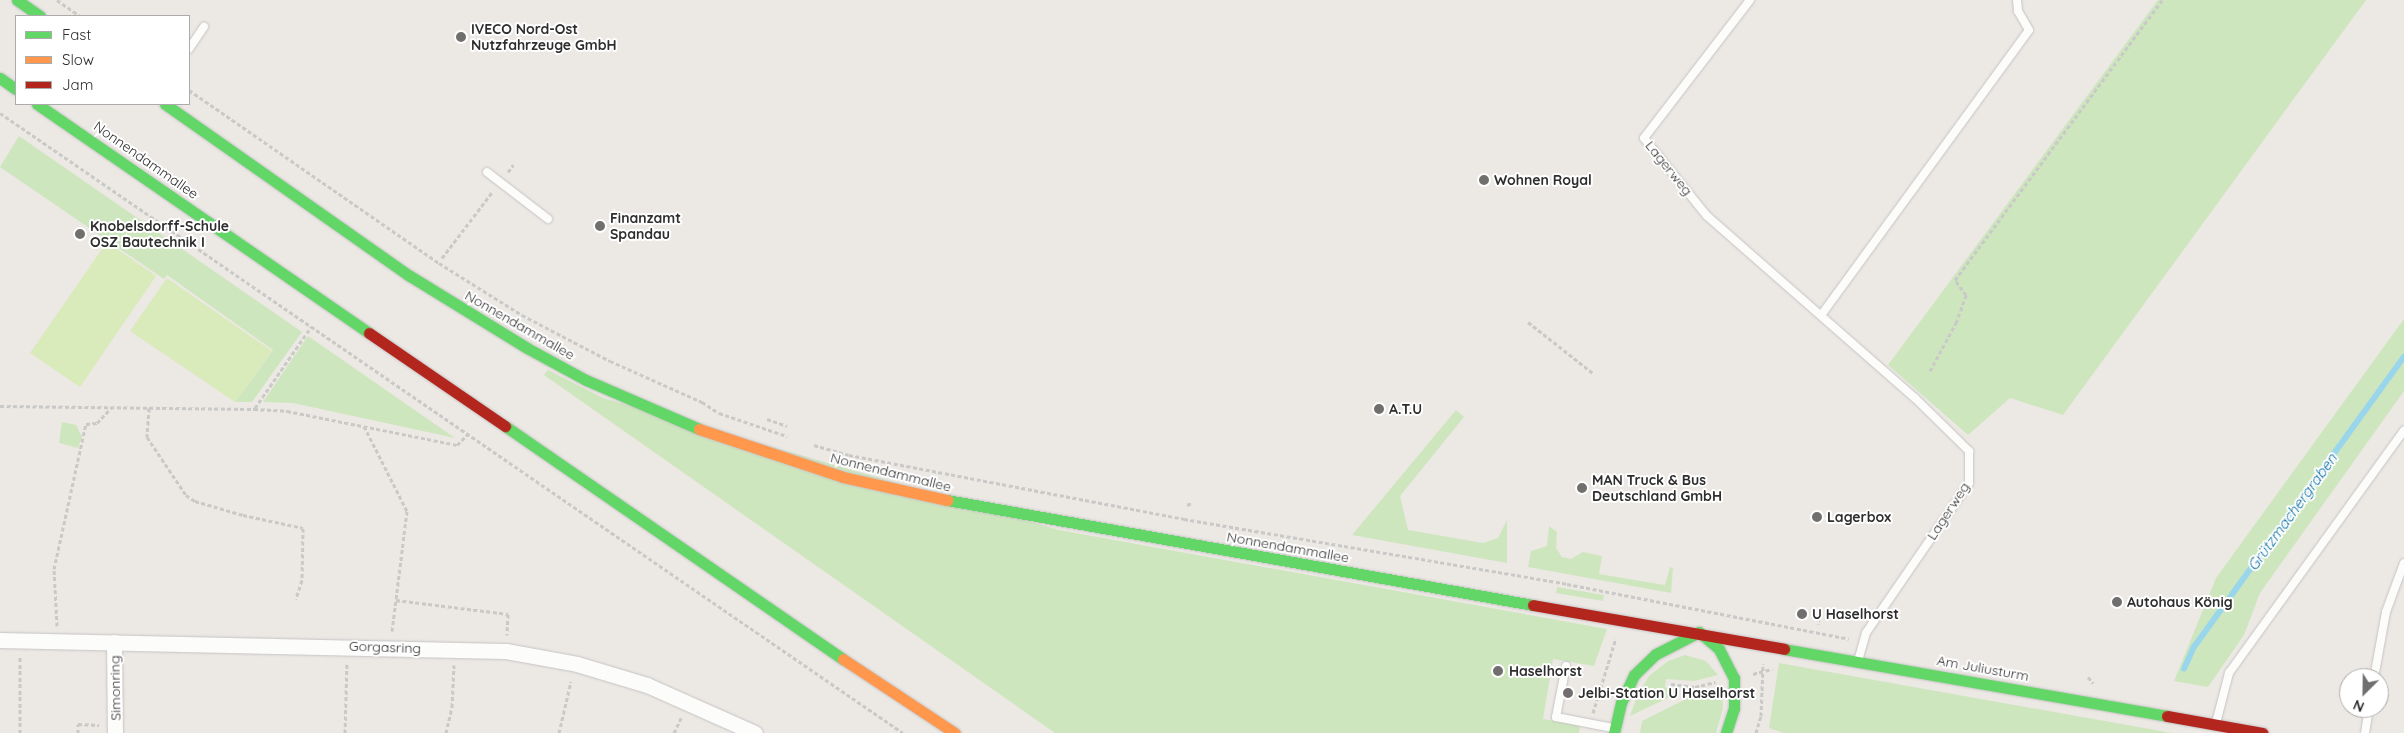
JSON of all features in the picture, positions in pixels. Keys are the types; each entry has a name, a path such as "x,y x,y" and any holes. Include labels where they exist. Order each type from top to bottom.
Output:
{"main road":[{"path":"16,0 38,15"},
{"path":"0,78 15,88"},
{"name":"Nonnendammallee","path":"38,105 894,694 955,733"},
{"name":"Nonnendammallee","path":"166,105 410,276 501,333 586,380 747,447 843,477 922,497 1614,621 1699,632"},
{"path":"1615,730 1621,703 1634,675 1656,654 1699,632 1719,649 1734,678 1734,708 1726,733"},
{"name":"Am Juliusturm","path":"1699,632 2262,733"}],"street":[{"name":"Gorgasring","path":"0,640 506,651 577,664 647,685 755,733"},
{"name":"Simonring","path":"114,642 115,733"}],"lane":[{"name":"Lagerweg","path":"1750,0 1644,138 1707,216 1822,314 1916,398 1969,451 1971,467 1969,483 1862,641 1858,661"},
{"path":"1822,314 2029,30 2018,10 2017,0"},
{"path":"190,48 204,27"},
{"path":"487,172 548,219"},
{"path":"2215,725 2229,673 2404,430"},
{"path":"2376,668 2386,612 2404,563"},
{"path":"1566,666 1556,717 1615,730"},
{"path":"2365,733 2367,718"}],"path":[{"path":"57,0 79,15"},
{"path":"1930,371 1956,323 1966,295 1955,280 2162,0"},
{"path":"190,91 439,264 522,315 610,362 702,402 719,413 795,439"},
{"path":"0,112 903,733"},
{"path":"442,258 513,165"},
{"path":"1528,322 1594,374"},
{"path":"254,408 312,327"},
{"path":"0,406 254,408 287,411 457,445 468,434"},
{"path":"57,641 54,569 86,424 97,423 112,407"},
{"path":"149,408 147,437 186,495 195,502 303,528 302,580 296,599"},
{"path":"767,419 787,426"},
{"path":"364,426 407,511 390,647"},
{"path":"812,444 849,455 1184,519 1719,612 1862,641"},
{"path":"1187,505 1192,503"},
{"path":"396,600 508,614 506,651"},
{"path":"1674,604 1686,610"},
{"path":"1703,614 1719,612"},
{"path":"1814,620 1816,615 1818,624"},
{"path":"1591,724 1618,632"},
{"path":"20,640 20,733"},
{"path":"446,733 452,708 454,649"},
{"path":"1756,733 1761,716 1763,658"},
{"path":"345,733 347,662"},
{"path":"1748,675 1772,669"},
{"path":"559,733 571,681"},
{"path":"1671,684 1695,687 1720,681"},
{"path":"674,733 681,717"},
{"path":"78,733 78,724 93,725"}],"green space":[{"path":"2158,0 2366,0 2063,415 2010,398 1968,435 1888,365"},
{"path":"19,136 302,332 252,402 235,402 273,350 167,275 164,279 0,167"},
{"path":"107,242 156,276 80,387 30,353"},
{"path":"167,278 272,351 235,402 130,331"},
{"path":"2404,319 2404,391 2260,593 2244,635 2208,687 2174,681 2216,578"},
{"path":"308,336 455,438 293,403 263,402"},
{"path":"548,370 603,398 1059,530 1607,629 1594,666 1553,659 1543,719 1580,725 1579,733 1055,733 544,375"},
{"path":"1456,410 1464,417 1400,496 1408,530 1483,543 1498,538 1507,520 1507,563 1352,535"},
{"path":"62,422 76,425 82,437 78,448 59,443"},
{"path":"1549,526 1557,532 1556,548 1562,557 1571,559 1583,552 1602,556 1599,574 1665,585 1670,567 1673,568 1671,593 1528,567 1531,551 1547,546"},
{"path":"1557,587 1604,595 1603,601 1556,593"},
{"path":"1685,655 1706,661 1718,675 1694,681 1666,679 1665,687 1677,690 1676,694 1630,716 1638,694 1649,676 1668,661"},
{"path":"1779,663 2172,733 1784,733 1769,728"},
{"path":"1722,688 1723,708 1716,733 1640,733 1642,721 1684,700 1686,693"}],"waterway":[{"name":"Grützmachergraben","path":"2184,669 2194,647 2404,357"}],"traffic: fast":[{"path":"17,0 39,15"},
{"path":"0,78 15,88"},
{"path":"38,105 369,333"},
{"path":"166,105 410,276 527,348 586,380 699,429"},
{"path":"505,426 843,659"},
{"path":"947,500 1533,605"},
{"path":"1699,632 1719,649 1734,678 1734,708 1726,733"},
{"path":"1614,733 1621,703 1634,675 1656,654 1699,632"},
{"path":"1784,649 2167,716"}],"traffic: slow":[{"path":"699,429 843,477 947,500"},
{"path":"843,659 955,733"}],"traffic: jam":[{"path":"369,333 505,426"},
{"path":"1533,605 1784,649"},
{"path":"2167,716 2262,733"}],"place":[{"name":"IVECO Nord-Ost Nutzfahrzeuge GmbH","path":"461,37"},
{"name":"Wohnen Royal","path":"1484,180"},
{"name":"Finanzamt Spandau","path":"600,226"},
{"name":"Knobelsdorff-Schule OSZ Bautechnik I","path":"80,234"},
{"name":"A.T.U","path":"1379,409"},
{"name":"MAN Truck & Bus Deutschland GmbH","path":"1582,488"},
{"name":"Lagerbox","path":"1817,517"},
{"name":"Autohaus König","path":"2117,602"},
{"name":"U Haselhorst","path":"1802,614"},
{"name":"Haselhorst","path":"1498,671"},
{"name":"Jelbi-Station U Haselhorst","path":"1568,693"}]}
